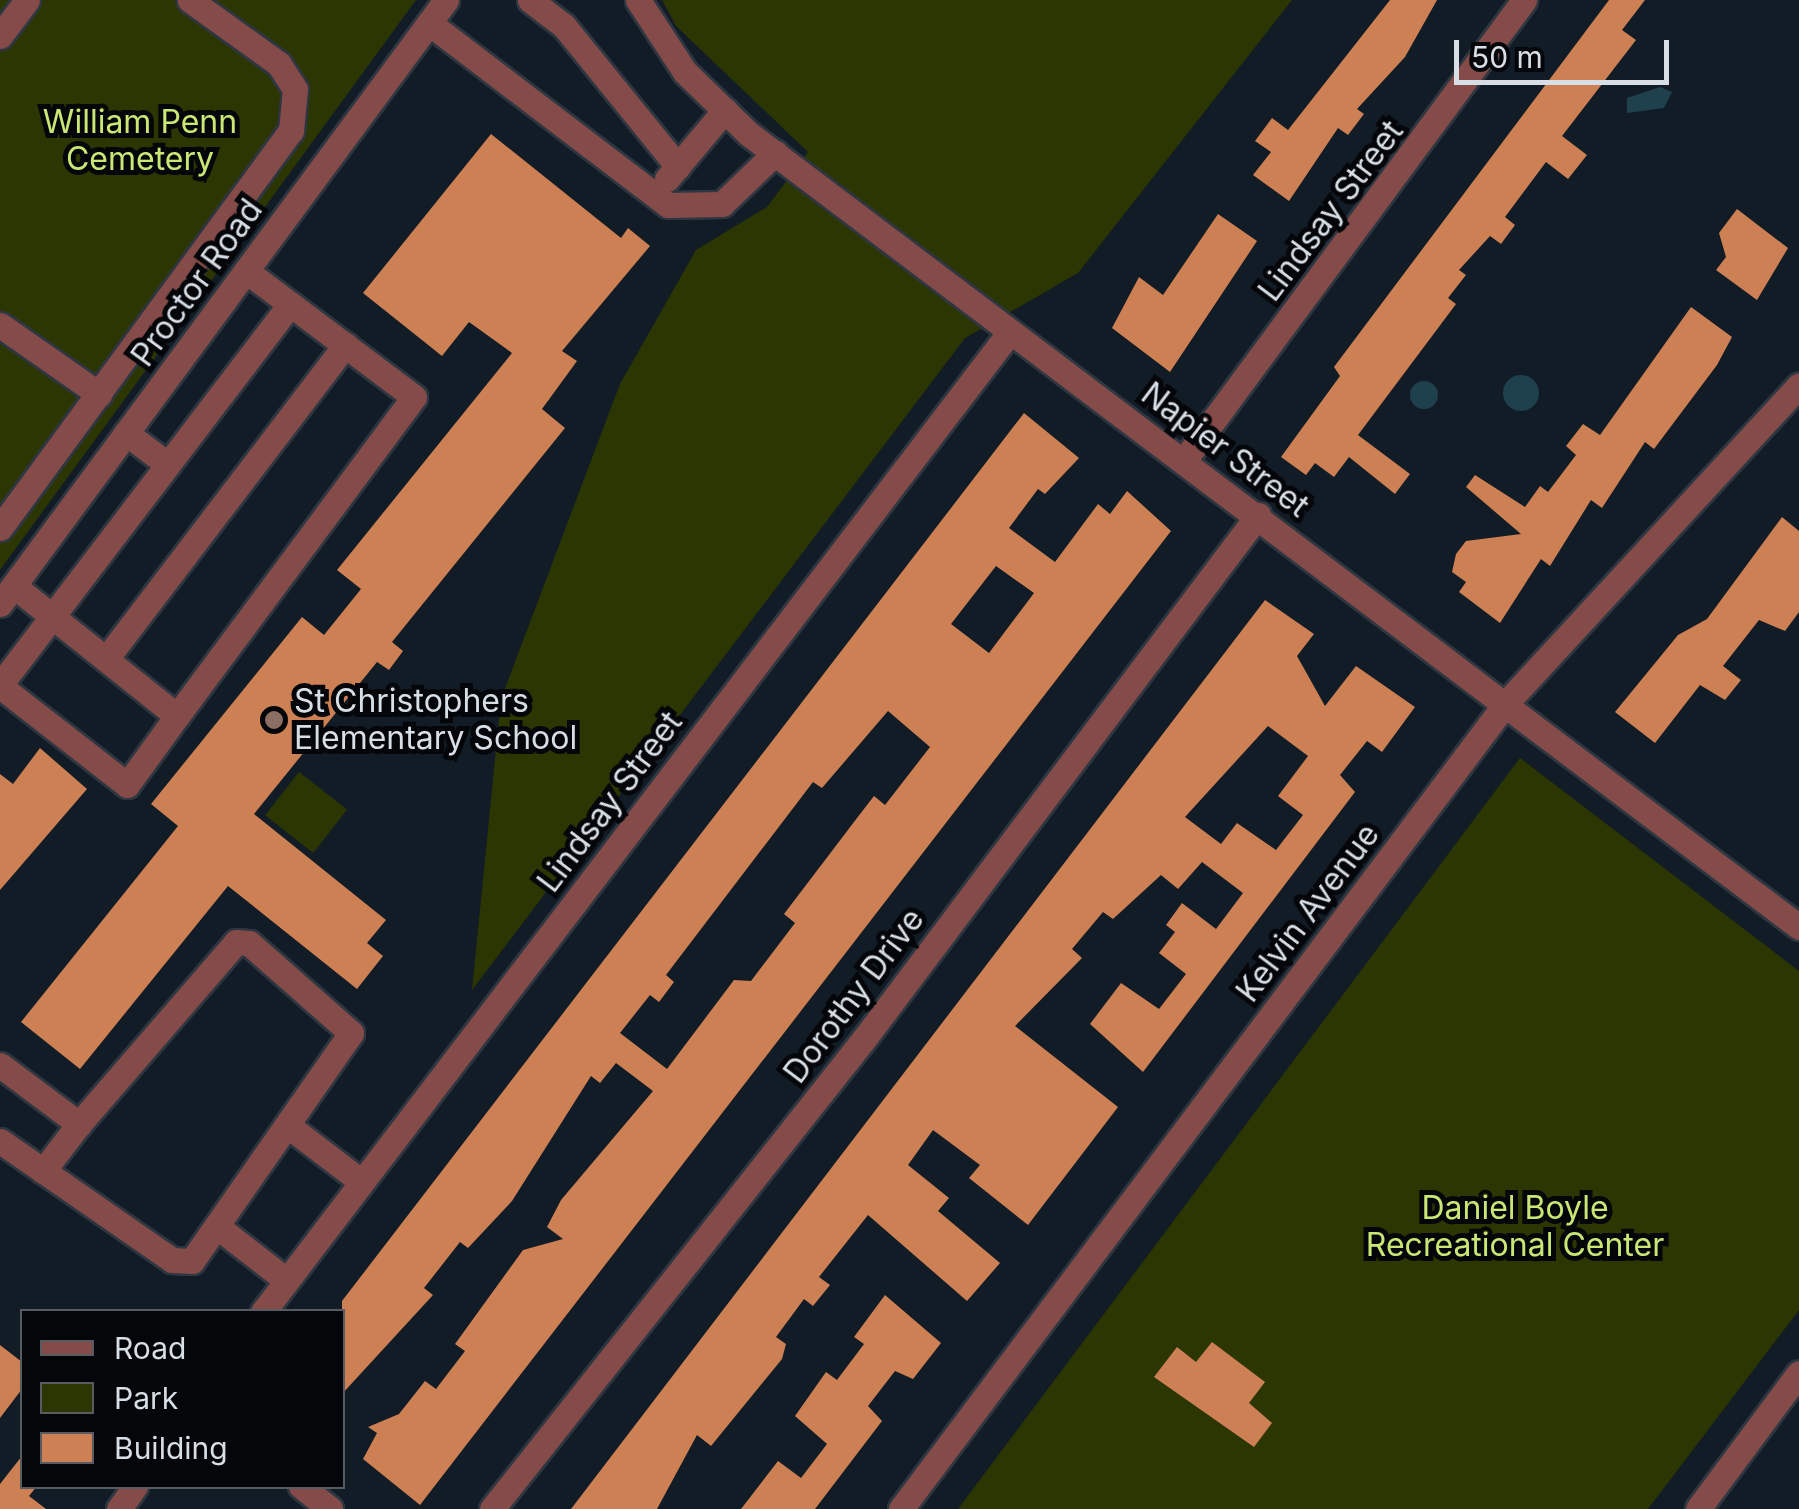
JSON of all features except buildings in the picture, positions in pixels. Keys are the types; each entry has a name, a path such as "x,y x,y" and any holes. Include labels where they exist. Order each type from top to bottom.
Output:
{"street":[{"path":"0,36 27,0"},
{"path":"0,528 295,115 295,89 279,64 190,0"},
{"name":"Proctor Road","path":"7,595 446,0"},
{"path":"530,0 564,26 678,167"},
{"name":"Napier Street","path":"638,0 685,72 775,154 1010,333 1185,458 1799,927"},
{"name":"Lindsay Street","path":"1185,458 1524,0"},
{"path":"428,23 654,194 695,210 722,204 775,154"},
{"path":"654,194 725,110"},
{"path":"246,270 414,397 127,785 0,686 290,304"},
{"path":"0,325 99,394"},
{"name":"Lindsay Street","path":"265,1309 1010,333"},
{"path":"106,659 345,345"},
{"name":"Kelvin Avenue","path":"901,1509 1506,703 1799,384"},
{"path":"126,433 167,464"},
{"name":"Dorothy Drive","path":"492,1509 864,1039 1258,515"},
{"path":"7,595 51,616 178,716"},
{"path":"0,1142 172,1260 192,1261 291,1128 352,1032 249,943 236,942 43,1171"},
{"path":"0,1066 79,1124"},
{"path":"291,1128 362,1182"},
{"path":"219,1228 286,1280"},
{"path":"1698,1509 1799,1373"},
{"path":"304,1489 330,1509"}],"green space":[{"name":"William Penn Cemetery","path":"0,0 416,0 0,570"},
{"path":"662,0 1292,0 1078,273 965,338 472,990 501,699 620,384 696,250 767,207 808,152 676,26"},
{"name":"Daniel Boyle Recreational Center","path":"1520,758 1799,971 1799,1310 1648,1509 958,1509"},
{"path":"299,772 347,810 313,853 265,815"}],"water":[{"path":"1660,87 1672,92 1664,108 1627,113 1627,98"},
{"path":"1521,375 1534,380 1539,393 1534,406 1521,411 1508,406 1503,393 1508,380"},
{"path":"1424,381 1434,385 1438,395 1434,405 1424,409 1414,405 1410,395 1414,385"}],"place":[{"name":"St Christophers Elementary School","path":"274,720"}]}
